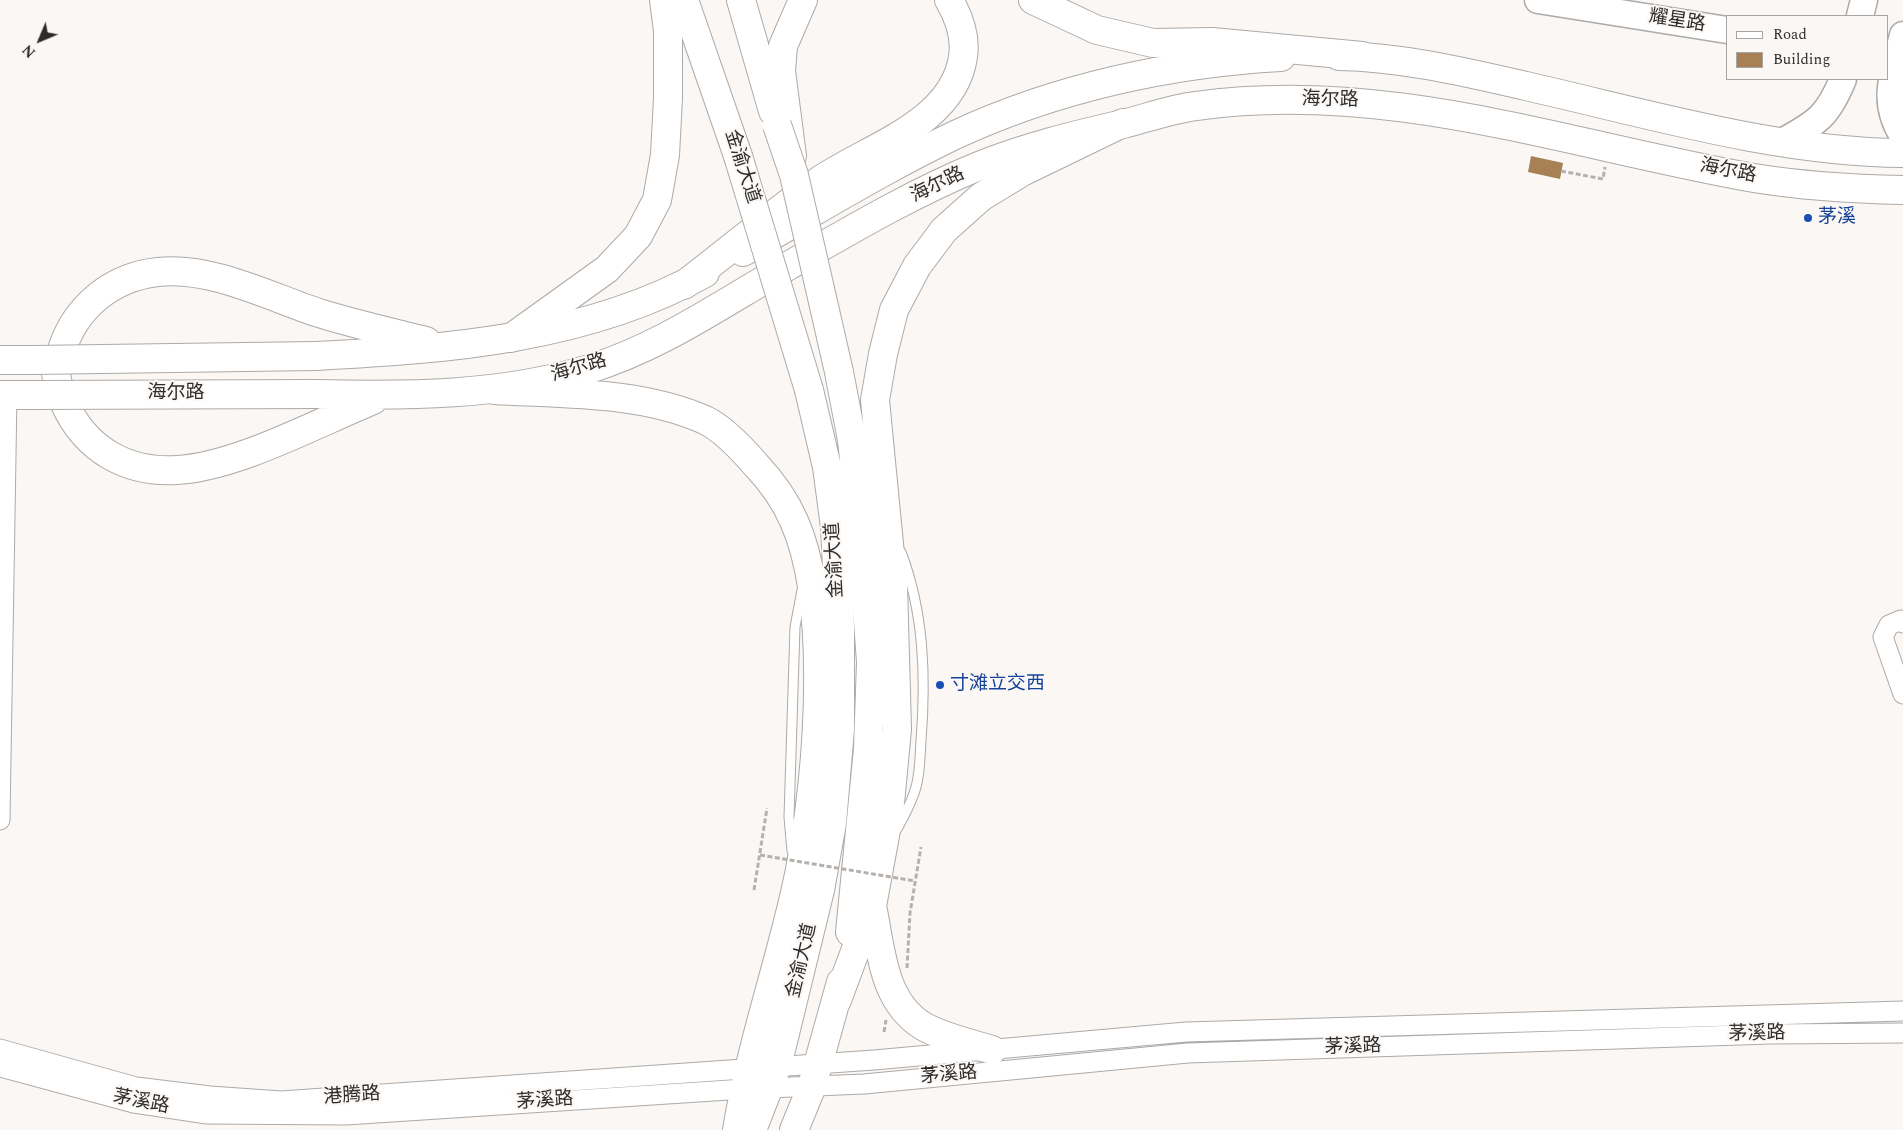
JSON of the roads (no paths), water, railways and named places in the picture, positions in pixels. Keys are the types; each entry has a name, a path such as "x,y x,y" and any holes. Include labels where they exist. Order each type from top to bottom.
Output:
{"main road":[{"path":"511,338 607,269 638,236 657,200 665,155 668,98 668,31 664,0"},
{"name":"金渝大道","path":"684,0 738,156 809,390 827,467 835,527 840,627 840,729 832,823 820,890 760,1078 752,1130"},
{"name":"金渝大道","path":"740,0 782,121 840,372 852,440 861,525 871,662 868,749 852,926 837,1000 815,1075 794,1130"},
{"path":"782,121 781,71 783,46 803,0"},
{"path":"684,285 818,182 910,128 934,110 952,91 961,70 964,48 960,23 948,0"},
{"path":"1033,0 1097,30 1153,43 1212,42 1362,56"},
{"name":"海尔路","path":"0,360 316,356 447,346 511,338 590,319 684,285 898,165 956,135 1009,113 1063,95 1172,68 1248,58 1362,56 1478,75 1727,132 1782,142 1903,154"},
{"name":"海尔路","path":"13,395 316,394 382,396 494,390 589,369 653,344 839,238 979,166 1053,141 1194,106 1301,100 1366,102 1465,116 1754,178 1811,186 1903,190"},
{"path":"837,1000 872,906 889,814 897,729 896,654 875,400 882,354 894,310 917,266 944,230 981,197 1022,172 1123,123"},
{"path":"382,396 244,454 212,465 176,470 130,465 93,445 72,419 62,396 56,372 67,333 89,303 112,286 133,277 180,270 205,274 349,322 447,346"},
{"path":"494,390 625,399 666,406 707,421 744,451 773,483 795,522 807,560 815,607 817,686 814,756 808,823 760,1078 738,1130"},
{"path":"872,906 888,984 895,998 906,1011 923,1025 942,1034 992,1050"}],"street":[{"name":"耀星路","path":"1538,0 1726,30"},
{"path":"1860,15 1864,0"},
{"path":"1903,35 1890,93 1892,115 1903,136"},
{"path":"1782,142 1814,125 1832,105 1843,80"},
{"path":"0,820 13,395"},
{"path":"1903,623 1900,620 1889,625 1883,637 1903,694"},
{"name":"茅溪路","path":"0,1067 134,1103 207,1114 346,1115 760,1078 815,1075 992,1050 1186,1032 1903,1010"},
{"name":"茅溪路","path":"815,1075 864,1084 1188,1053 1771,1034 1903,1033"},
{"name":"港腾路","path":"0,1049 136,1087 210,1096 281,1101 710,1071"},
{"name":"茅溪路","path":"710,1071 760,1078"}],"place":[{"name":"茅溪","path":"1808,218"},
{"name":"寸滩立交西","path":"940,685"}]}
